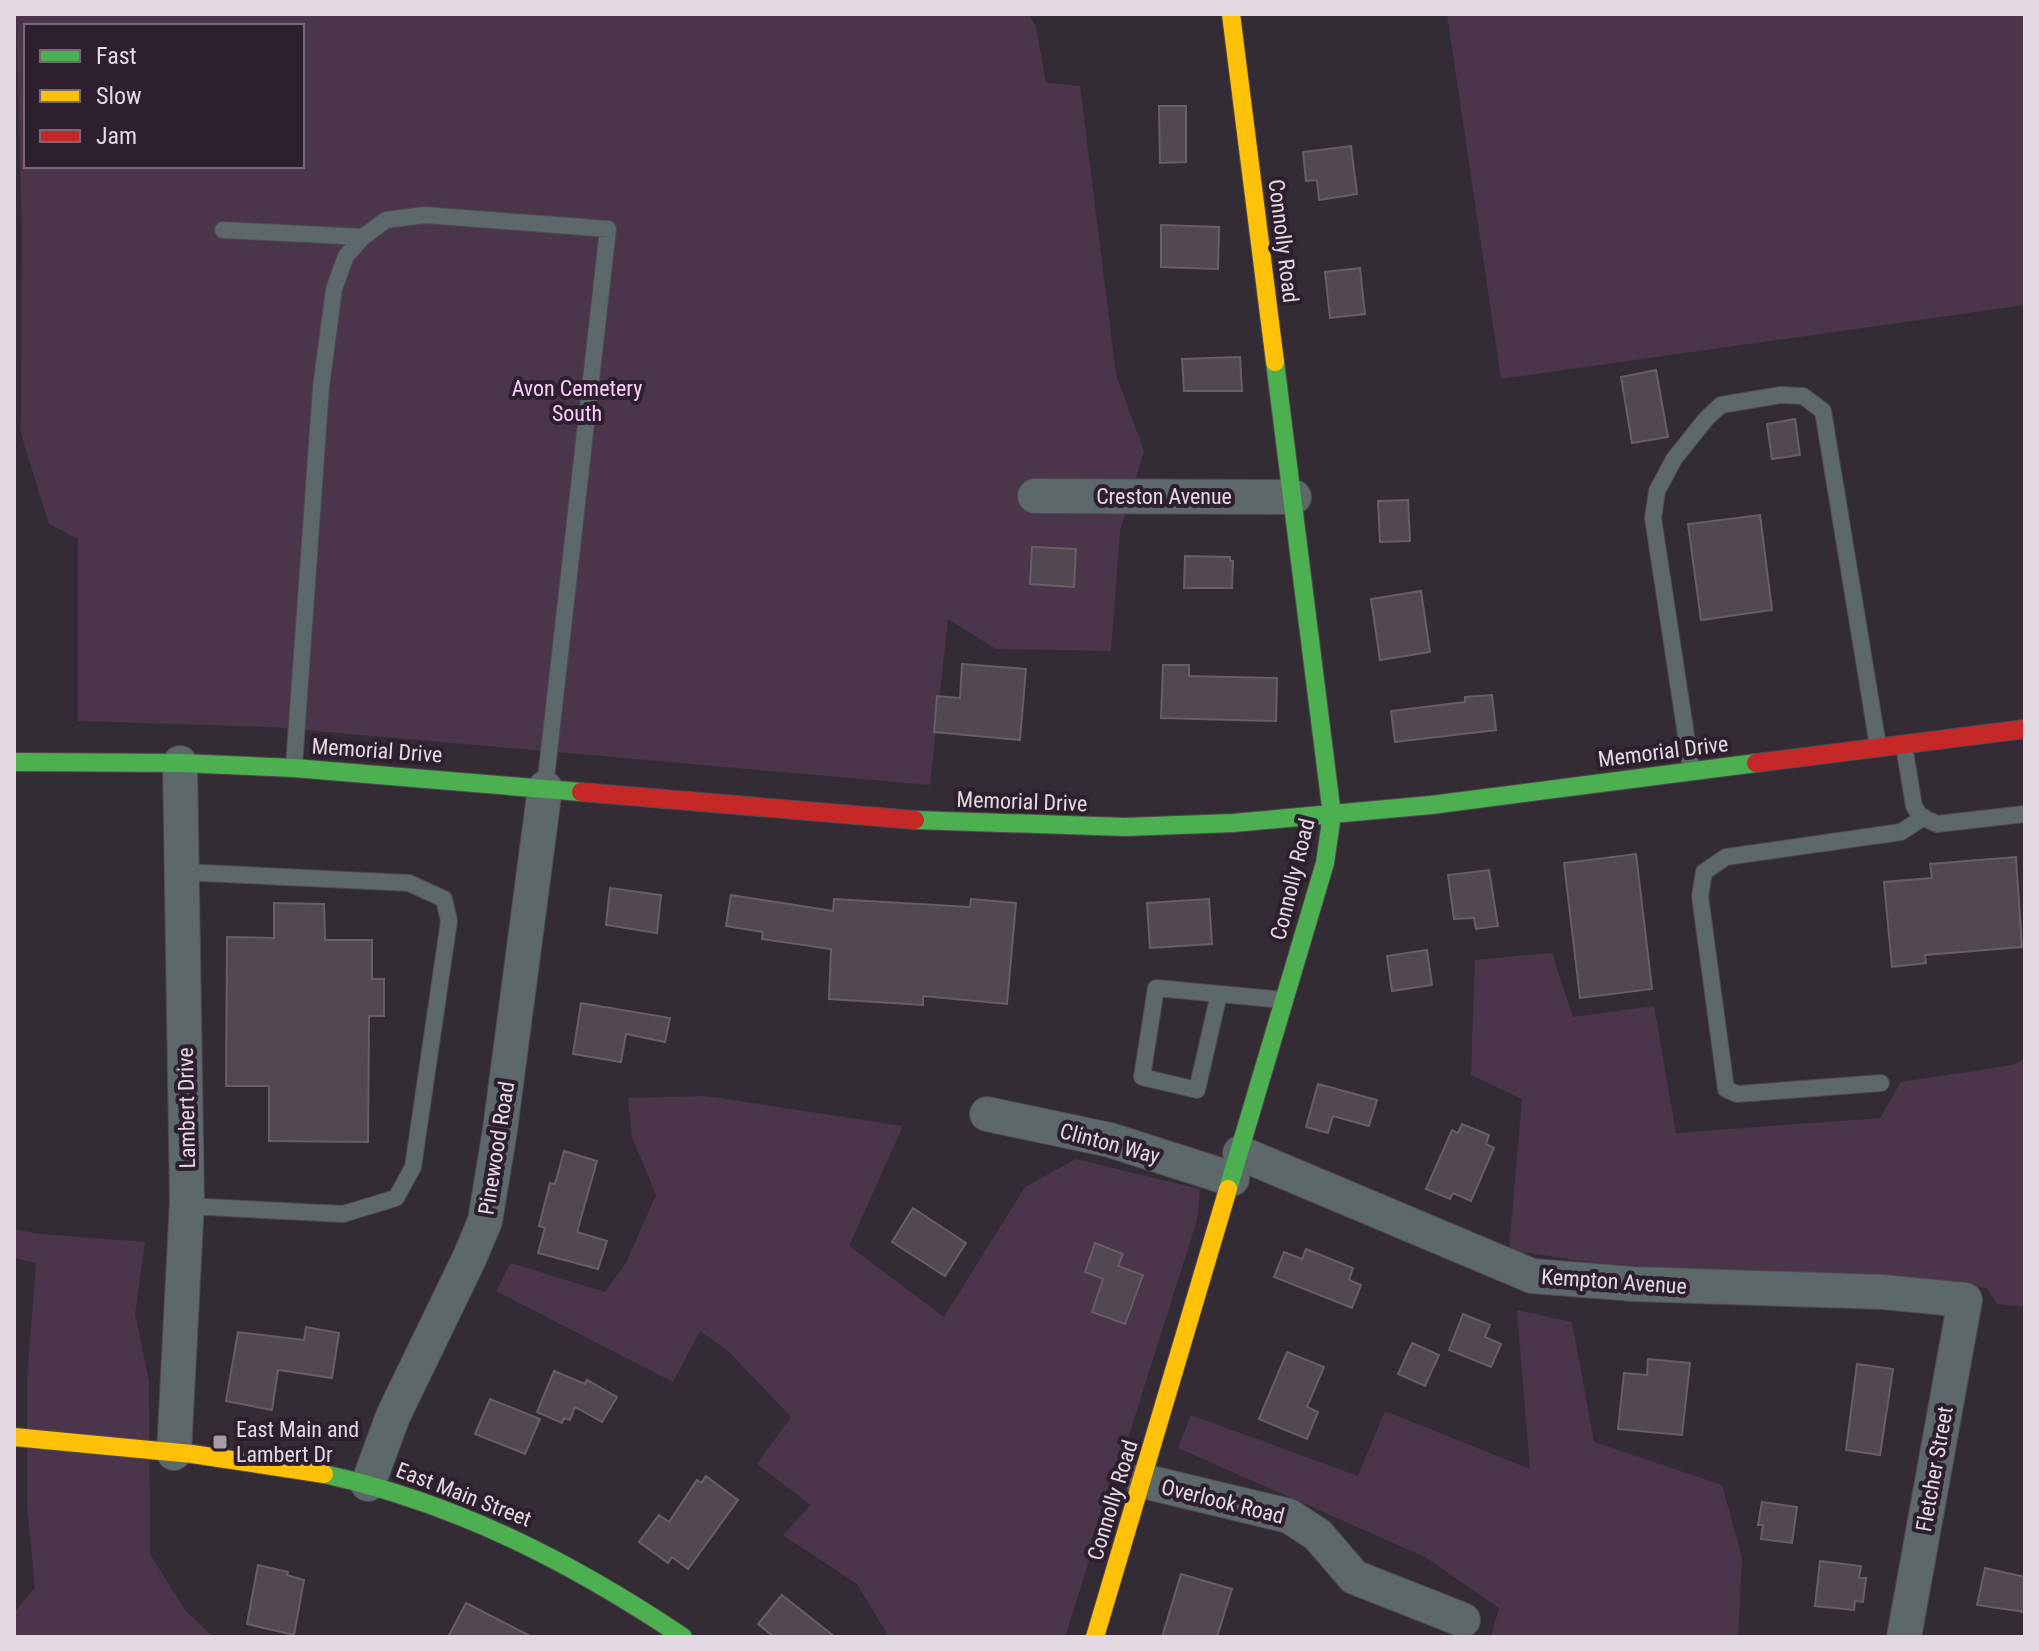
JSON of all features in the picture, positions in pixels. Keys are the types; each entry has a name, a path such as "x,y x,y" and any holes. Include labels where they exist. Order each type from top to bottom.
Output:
{"main road":[{"name":"Connolly Road","path":"1095,1637 1325,863 1332,815 1231,14"},
{"name":"Memorial Drive","path":"14,762 180,763 294,768 829,814 1019,826 1125,827 1332,815 2025,729"},
{"name":"East Main Street","path":"14,1437 174,1453 286,1468 368,1484 477,1522 557,1557 683,1637"}],"street":[{"name":"Creston Avenue","path":"1035,496 1294,497"},
{"name":"Lambert Drive","path":"174,1453 187,1206 180,763"},
{"name":"Pinewood Road","path":"368,1484 393,1416 485,1221 545,788"},
{"name":"Clinton Way","path":"987,1114 1236,1166"},
{"name":"Kempton Avenue","path":"1236,1166 1532,1276 1634,1284 1883,1292 1965,1300"},
{"name":"Fletcher Street","path":"1904,1637 1965,1300"},
{"name":"Overlook Road","path":"1143,1481 1289,1516 1318,1535 1354,1577 1463,1620"}],"lane":[{"path":"294,768 321,387 334,289 346,256 363,237 386,220 425,215 608,229 545,788"},
{"path":"223,230 363,237"},
{"path":"1691,771 1653,518 1657,491 1674,459 1721,405 1781,395 1803,396 1823,411 1879,748"},
{"path":"1903,745 1914,806 1924,817 1937,824 2025,814"},
{"path":"1881,1083 1737,1094 1726,1089 1700,896 1704,872 1726,857 1901,832 1924,817"},
{"path":"182,872 409,883 444,899 449,921 413,1167 396,1198 343,1214 187,1206"},
{"path":"1219,994 1197,1090 1142,1077 1156,988 1285,1000"}],"green space":[{"name":"Avon Cemetery South","path":"16,14 1029,14 1036,27 1046,83 1080,86 1116,375 1144,451 1120,531 1111,651 996,649 948,619 930,785 271,727 78,721 78,539 49,524 21,434 22,229"},
{"path":"1447,14 2025,14 2025,305 1501,379"},
{"path":"1552,953 1573,1017 1654,1006 1676,1133 1880,1118 1901,1082 2012,1065 2025,1059 2025,1307 1997,1304 1987,1288 1596,1263 1509,1250 1522,1099 1471,1075 1475,960"},
{"path":"706,1096 903,1126 849,1246 944,1317 1025,1187 1076,1159 1200,1189 1197,1220 1065,1637 885,1637 886,1632 857,1584 783,1535 811,1505 757,1464 791,1417 729,1352 700,1331 673,1382 496,1291 511,1263 605,1292 626,1263 656,1195 632,1137 628,1098"},
{"path":"14,1229 39,1234 145,1242 135,1314 149,1381 150,1554 185,1610 213,1637 14,1637 14,1613 35,1587 27,1505 27,1379 36,1263 14,1258"},
{"path":"1517,1310 1572,1322 1594,1442 1722,1485 1742,1558 1738,1637 1491,1637 1499,1608 1425,1557 1178,1448 1191,1415 1358,1476 1385,1411 1530,1469"}],"building":[{"path":"1159,106 1186,106 1186,162 1160,163"},
{"path":"1351,146 1357,194 1319,200 1317,180 1306,181 1303,152"},
{"path":"1161,225 1219,227 1218,269 1161,267"},
{"path":"1360,268 1365,314 1330,318 1325,272"},
{"path":"1240,357 1242,391 1184,391 1182,359"},
{"path":"1656,370 1668,437 1632,443 1621,377"},
{"path":"1795,419 1800,455 1772,459 1767,424"},
{"path":"1408,500 1410,541 1380,542 1378,501"},
{"path":"1760,515 1772,610 1701,620 1688,524"},
{"path":"1032,547 1076,549 1074,587 1030,584"},
{"path":"1185,556 1230,557 1233,561 1232,588 1184,588"},
{"path":"1421,591 1430,652 1380,660 1371,599"},
{"path":"962,664 1026,669 1020,740 934,732 937,696 960,698"},
{"path":"1163,665 1189,665 1189,676 1277,678 1276,721 1161,718"},
{"path":"1492,695 1496,730 1395,742 1391,711 1465,702 1465,697"},
{"path":"1636,854 1652,989 1580,998 1564,863"},
{"path":"2016,857 2022,947 1925,955 1926,963 1892,967 1884,882 1932,878 1930,864"},
{"path":"1489,870 1498,926 1476,929 1474,918 1454,919 1448,875"},
{"path":"610,888 661,895 657,933 606,925"},
{"path":"731,895 833,911 834,899 970,907 971,899 1016,903 1007,1004 923,996 923,1005 829,999 831,949 762,939 763,932 726,926"},
{"path":"1209,899 1212,944 1150,948 1147,903"},
{"path":"274,903 324,904 325,940 372,940 372,979 384,979 384,1016 369,1016 368,1142 269,1141 269,1086 226,1086 227,937 274,938"},
{"path":"1427,950 1432,985 1392,991 1387,956"},
{"path":"581,1003 670,1018 665,1042 626,1034 621,1062 573,1054"},
{"path":"1318,1084 1377,1100 1369,1126 1333,1116 1328,1133 1306,1127"},
{"path":"1462,1124 1489,1135 1486,1144 1494,1148 1471,1201 1453,1193 1450,1199 1426,1189 1452,1130 1458,1133"},
{"path":"564,1151 597,1161 577,1232 607,1241 598,1269 538,1253 545,1228 539,1226 550,1183 555,1184"},
{"path":"913,1208 966,1243 945,1276 892,1242"},
{"path":"1095,1243 1123,1254 1118,1266 1143,1275 1125,1324 1092,1312 1103,1279 1085,1272"},
{"path":"1306,1249 1353,1268 1349,1280 1361,1285 1352,1308 1274,1277 1284,1252 1302,1259"},
{"path":"1463,1314 1490,1325 1485,1337 1501,1344 1491,1367 1449,1350"},
{"path":"306,1327 339,1333 332,1378 278,1370 272,1410 226,1401 238,1332 304,1340"},
{"path":"1412,1343 1439,1355 1425,1386 1398,1374"},
{"path":"1287,1352 1324,1367 1307,1407 1318,1412 1307,1439 1259,1419"},
{"path":"1648,1359 1690,1363 1682,1435 1618,1429 1624,1373 1647,1375"},
{"path":"1857,1364 1893,1369 1880,1455 1846,1450"},
{"path":"554,1371 585,1384 587,1380 617,1397 602,1422 575,1407 570,1420 564,1418 562,1423 537,1412"},
{"path":"490,1399 540,1419 525,1454 475,1434"},
{"path":"706,1476 738,1500 688,1569 672,1557 668,1563 639,1542 659,1515 669,1522 697,1480 701,1483"},
{"path":"1762,1502 1797,1507 1792,1543 1761,1539 1763,1525 1758,1525"},
{"path":"1820,1561 1861,1566 1859,1578 1866,1578 1863,1602 1855,1601 1854,1610 1815,1606"},
{"path":"258,1565 288,1572 287,1575 304,1580 294,1635 247,1624"},
{"path":"1985,1568 2025,1577 2025,1612 1977,1605"},
{"path":"1181,1574 1232,1589 1217,1637 1162,1637"},
{"path":"782,1595 835,1637 774,1637 758,1624"},
{"path":"466,1603 532,1637 448,1637"}],"traffic: fast":[{"path":"1228,1189 1325,863 1332,815 1275,362"},
{"path":"14,762 180,763 294,768 581,792"},
{"path":"915,820 1125,827 1233,823 1431,805 1756,763"},
{"path":"324,1474 420,1501 511,1538 598,1584 683,1637"}],"traffic: slow":[{"path":"1231,14 1275,362"},
{"path":"1095,1637 1228,1189"},
{"path":"14,1437 192,1454 324,1474"}],"traffic: jam":[{"path":"1756,763 2025,729"},
{"path":"581,792 915,820"}],"place":[{"name":"East Main and Lambert Dr","path":"220,1442"}]}
